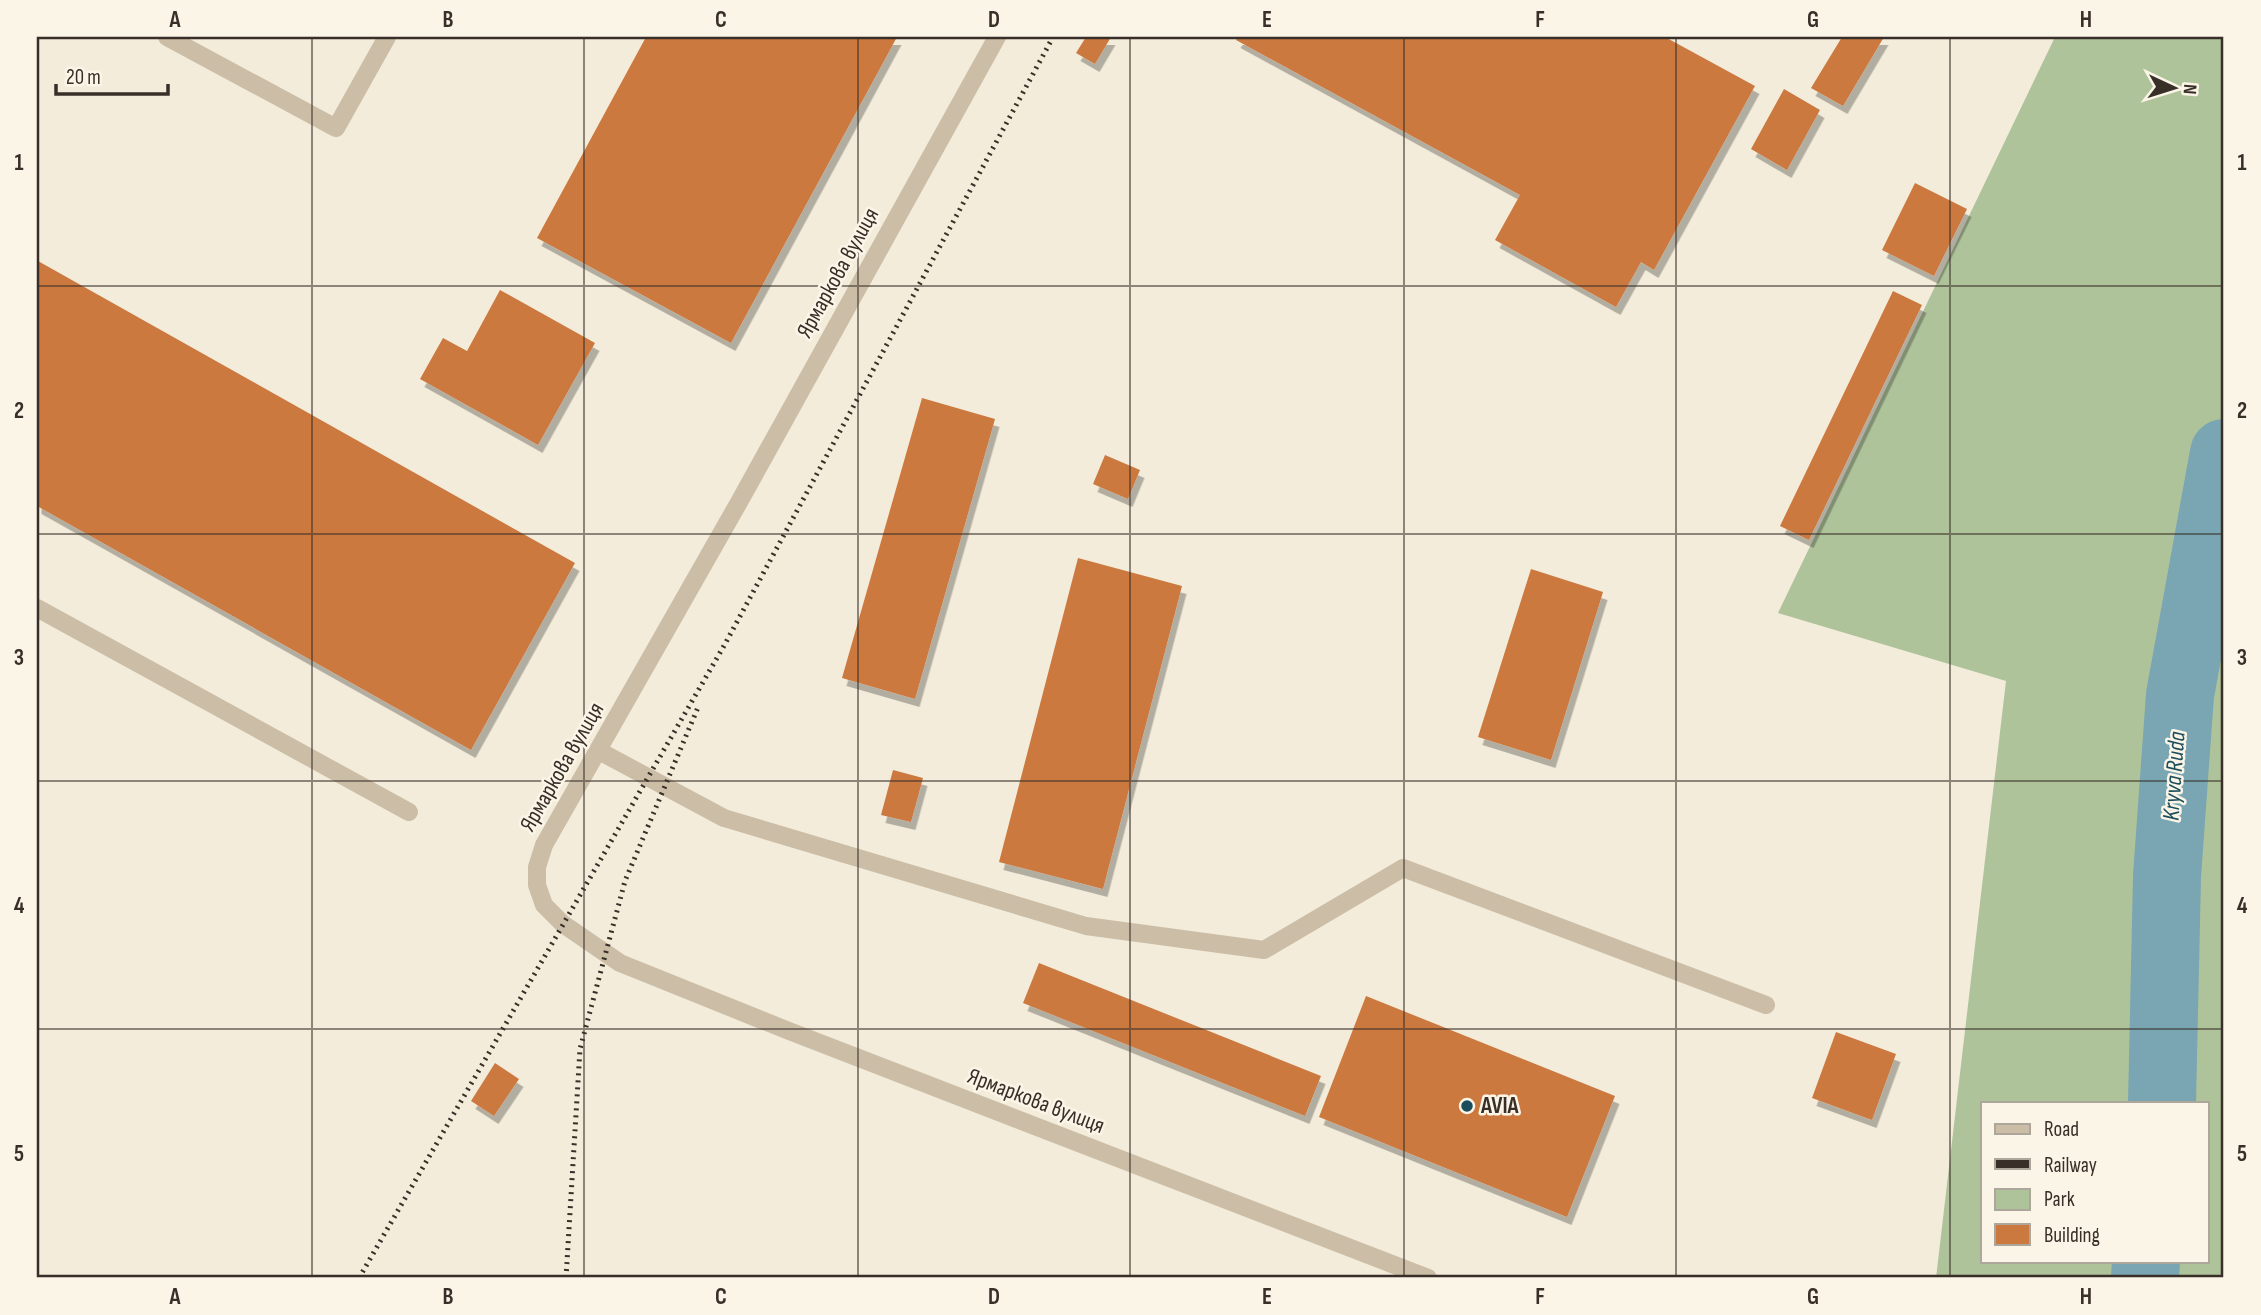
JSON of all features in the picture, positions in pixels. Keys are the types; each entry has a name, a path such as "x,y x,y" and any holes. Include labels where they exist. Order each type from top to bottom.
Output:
{"street":[{"path":"167,37 336,128 387,37"},
{"name":"Ярмаркова вулиця","path":"997,37 544,845 537,867 537,885 544,905 556,919 620,963 801,1036 1428,1278"},
{"path":"37,608 409,812"},
{"path":"599,751 724,818 1086,926 1264,950 1403,868 1766,1005"}],"green space":[{"path":"2055,37 2224,37 2224,1278 1936,1278 2006,681 1778,613"}],"building":[{"path":"646,37 897,37 731,343 537,238"},
{"path":"1086,37 1111,37 1095,64 1076,53"},
{"path":"1238,37 1665,37 1755,86 1654,270 1641,262 1616,307 1495,240 1520,195 1236,40"},
{"path":"1842,37 1884,37 1843,106 1811,88"},
{"path":"1784,89 1820,110 1787,170 1751,149"},
{"path":"1915,183 1967,209 1934,276 1882,250"},
{"path":"38,261 575,563 471,750 37,506"},
{"path":"500,290 595,343 538,445 420,379 443,338 467,351"},
{"path":"1893,291 1922,305 1809,540 1780,526"},
{"path":"922,398 995,419 915,699 842,678"},
{"path":"1105,455 1140,470 1128,499 1093,484"},
{"path":"1078,558 1182,586 1103,889 999,862"},
{"path":"1531,569 1603,592 1551,760 1478,737"},
{"path":"893,770 923,778 911,822 881,815"},
{"path":"1039,963 1321,1076 1305,1116 1023,1003"},
{"name":"AVIA","path":"1366,996 1615,1096 1567,1217 1319,1117"},
{"path":"1836,1032 1896,1054 1872,1120 1812,1098"},
{"path":"495,1063 519,1079 494,1116 471,1101"}],"waterway":[{"name":"Kryva Ruda","path":"2162,1102 2167,876 2180,695 2224,453"},
{"name":"Kryva Ruda","path":"2145,1278 2146,1262"}],"railway":[{"path":"359,1278 725,644 1053,37"},
{"path":"566,1278 580,1049 625,881 699,705"}],"place":[{"name":"AVIA","path":"1467,1106"}]}
